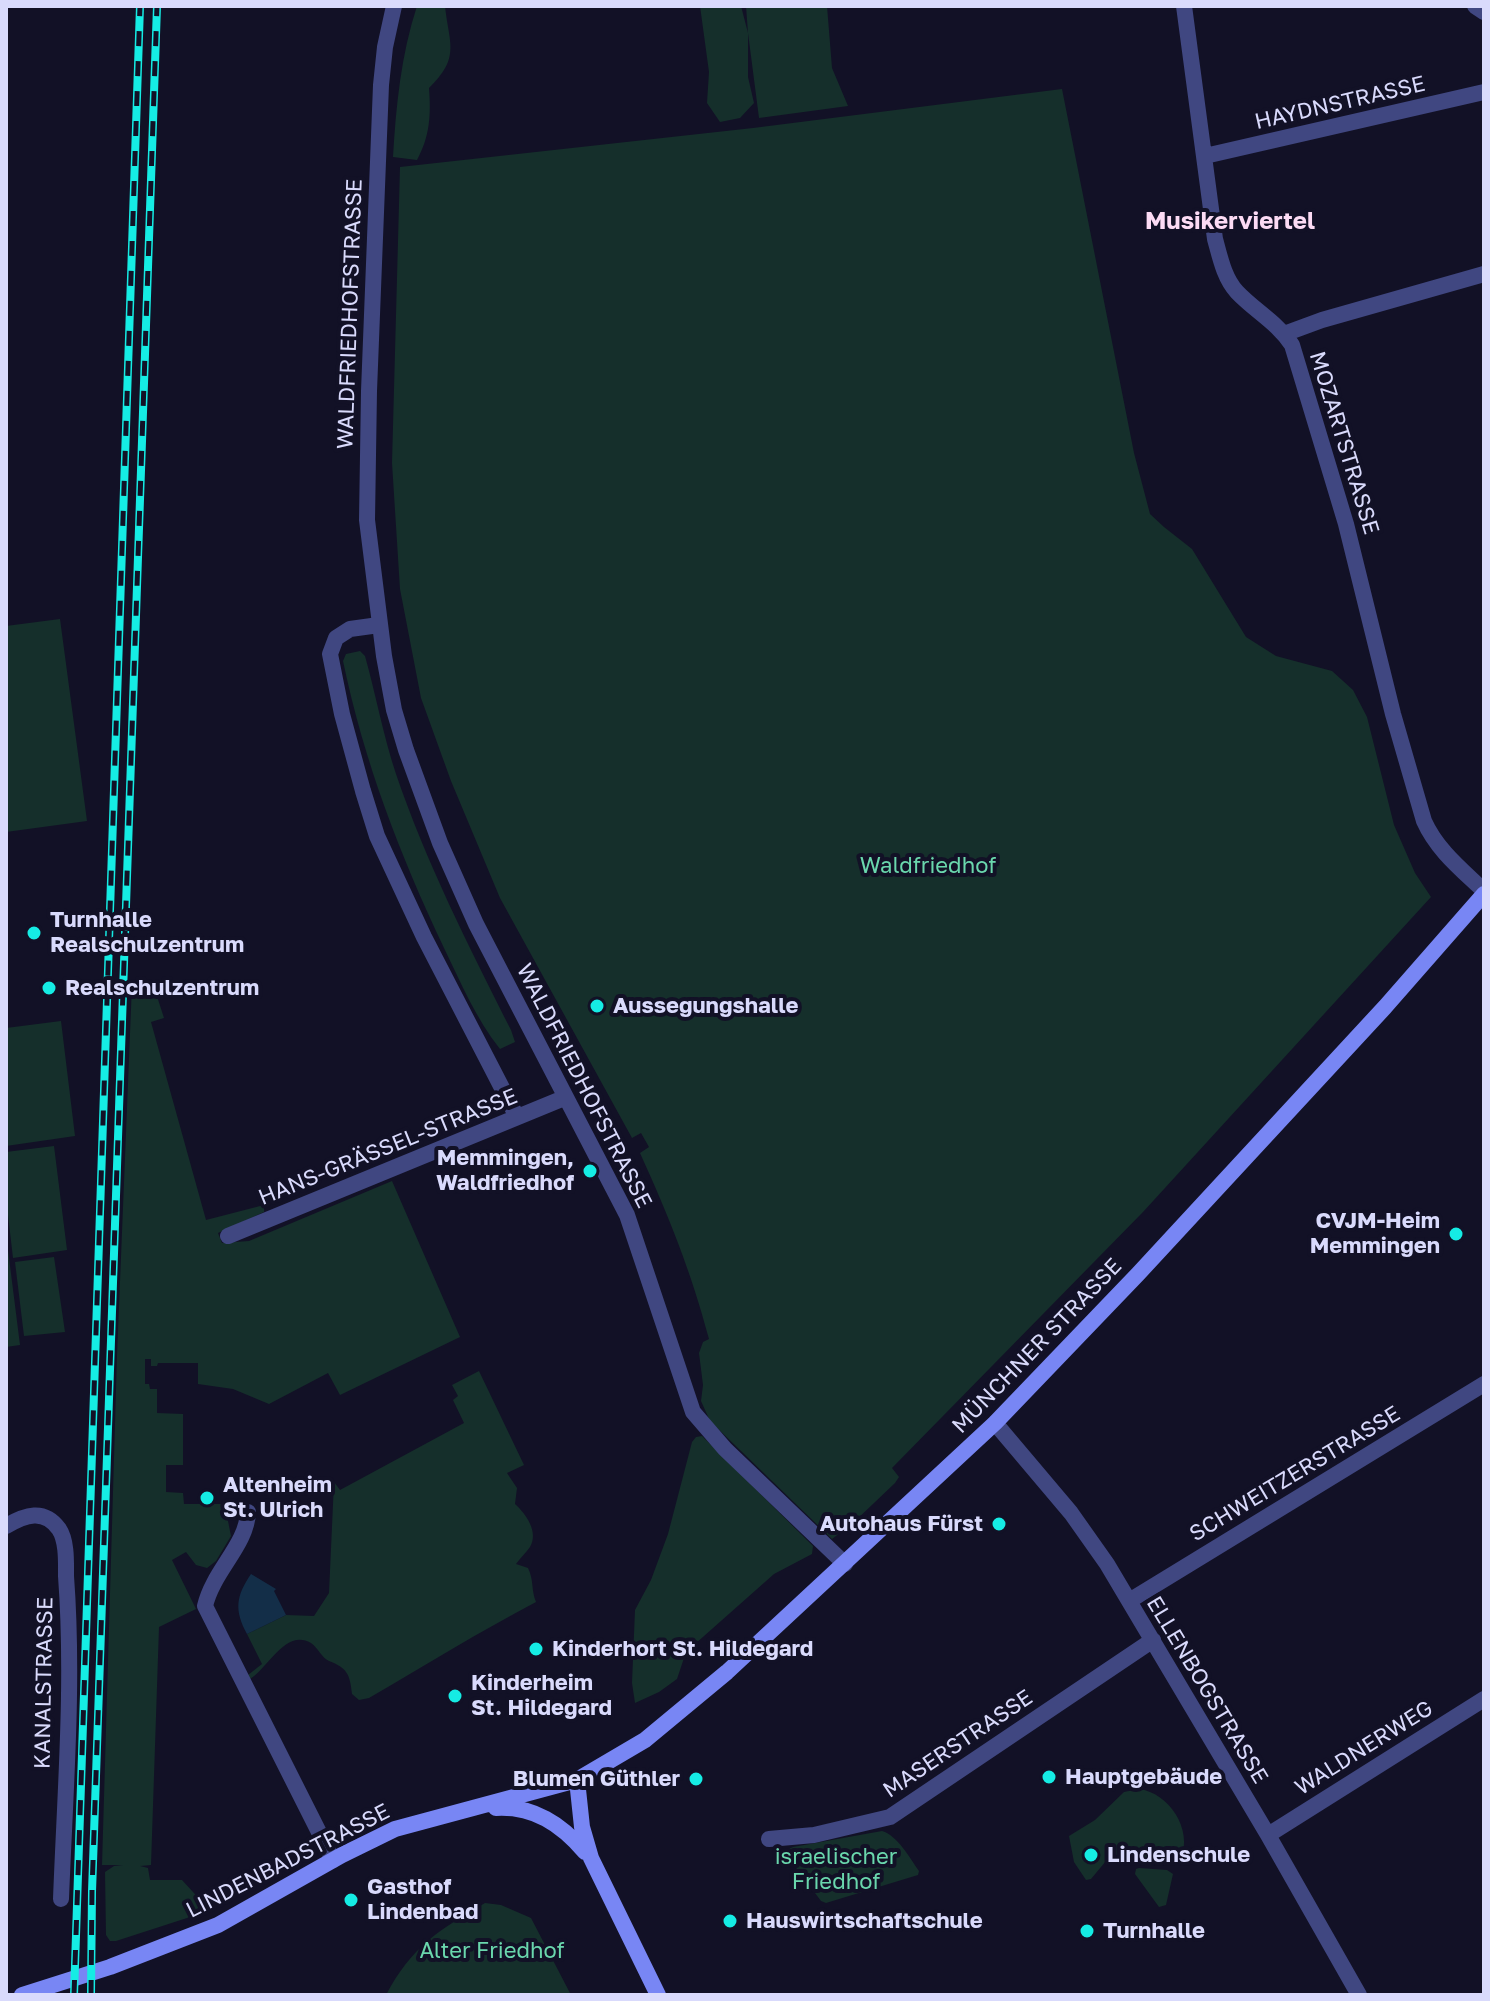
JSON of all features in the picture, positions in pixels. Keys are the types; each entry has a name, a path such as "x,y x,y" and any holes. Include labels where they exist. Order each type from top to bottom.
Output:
{"street":[{"name":"WALDFRIEDHOFSTRASSE","path":"394,6 381,85 366,478 367,520 379,625 394,710 416,781 476,924 627,1215 693,1412 725,1449 845,1564"},
{"name":"MOZARTSTRASSE","path":"1184,6 1215,239 1222,266 1235,290 1292,345 1346,524 1393,714 1424,821 1445,855 1484,893"},
{"path":"1475,6 1484,12"},
{"name":"HAYDNSTRASSE","path":"1205,156 1484,92"},
{"path":"1284,334 1322,320 1484,274"},
{"path":"379,625 343,633 336,638 330,654 363,791 377,836 424,937 517,1117"},
{"name":"MÜNCHNER STRASSE","path":"577,1780 618,1758 674,1717 845,1564 995,1423 1138,1274 1385,1007 1484,893"},
{"name":"HANS-GRÄSSEL-STRASSE","path":"228,1236 564,1098"},
{"name":"SCHWEITZERSTRASSE","path":"1129,1601 1484,1384"},
{"name":"ELLENBOGSTRASSE","path":"995,1423 1071,1513 1129,1601 1359,1995"},
{"path":"248,1512 248,1528 215,1577 205,1606 333,1860"},
{"name":"KANALSTRASSE","path":"6,1526 25,1517 42,1515 52,1520 61,1532 64,1547 68,1619 61,1899"},
{"name":"MASERSTRASSE","path":"769,1839 814,1835 890,1817 1153,1640"},
{"name":"WALDNERWEG","path":"1268,1835 1484,1699"},
{"path":"577,1780 582,1827 591,1858 658,1995"},
{"name":"LINDENBADSTRASSE","path":"22,1995 110,1967 218,1925 395,1829 577,1780"},
{"path":"462,1809 512,1807 540,1815 570,1835 591,1858"}],"green space":[{"path":"417,6 445,6 450,50 446,67 429,88 429,125 417,160 393,157 400,81"},
{"path":"700,6 741,6 748,33 748,77 754,103 740,118 720,122 707,103 709,72"},
{"path":"746,6 827,6 832,68 848,106 759,118"},
{"name":"Waldfriedhof","path":"1062,89 1134,453 1150,514 1192,549 1246,637 1276,656 1332,671 1353,690 1367,717 1394,825 1415,873 1431,897 1143,1212 892,1468 899,1477 895,1483 832,1539 710,1421 701,1401 703,1385 699,1353 703,1342 709,1339 679,1244 640,1153 649,1147 641,1133 632,1138 500,898 451,781 421,698 400,589 392,463 400,167 753,128"},
{"path":"60,619 87,821 6,832 6,626"},
{"path":"360,651 365,656 396,774 434,872 511,1030 515,1042 500,1049 476,1013 457,974 385,808 361,735 343,661 346,654"},
{"path":"132,984 154,987 164,1018 151,1022 206,1220 264,1205 264,1212 218,1233 222,1243 249,1241 392,1181 460,1337 340,1395 328,1373 269,1404 233,1389 198,1384 198,1363 158,1363 151,1366 151,1359 145,1359 145,1384 149,1384 150,1389 157,1389 157,1413 183,1414 183,1465 166,1465 166,1492 183,1493 184,1504 230,1504 226,1511 231,1536 216,1561 207,1568 196,1565 186,1552 172,1560 196,1609 159,1627 151,1865 140,1866 148,1868 150,1880 182,1880 204,1904 197,1913 187,1918 110,1941 106,1935 105,1872 123,1865 102,1865"},
{"path":"61,1021 75,1136 6,1146 6,1028"},
{"path":"54,1146 67,1250 13,1258 6,1198 6,1152"},
{"path":"6,1234 20,1345 6,1347"},
{"path":"54,1257 65,1332 24,1336 15,1262"},
{"path":"479,1371 524,1465 507,1473 517,1488 515,1504 532,1529 530,1547 516,1564 528,1568 536,1602 369,1698 359,1700 352,1694 344,1669 327,1660 311,1643 302,1640 285,1645 250,1679 248,1675 262,1664 247,1634 286,1615 314,1616 329,1593 334,1482 340,1490 464,1423 453,1400 458,1396 452,1385"},
{"path":"702,1436 813,1546 812,1554 774,1574 686,1652 677,1679 635,1703 632,1683 635,1610 651,1580 668,1534 692,1442"},
{"path":"1139,1789 1160,1797 1176,1814 1184,1836 1181,1859 1114,1858 1106,1861 1091,1879 1086,1880 1074,1862 1069,1836 1095,1820 1124,1792"},
{"name":"israelischer Friedhof","path":"882,1831 903,1848 919,1871 918,1875 826,1903 821,1901 788,1857 787,1850 793,1847"},
{"path":"1139,1868 1167,1870 1173,1874 1166,1905 1159,1907 1135,1874"},
{"name":"Alter Friedhof","path":"485,1903 501,1905 531,1918 571,1995 386,1995 417,1951"}],"water":[{"path":"251,1574 276,1589 274,1591 286,1615 247,1634 238,1603"}],"railway":[{"path":"74,1995 140,6"},
{"path":"91,1995 92,1891 157,6"}],"place":[{"name":"Turnhalle Realschulzentrum","path":"34,933"},
{"name":"Realschulzentrum","path":"49,988"},
{"name":"Aussegungshalle","path":"597,1006"},
{"name":"Memmingen, Waldfriedhof","path":"590,1171"},
{"name":"CVJM-Heim Memmingen","path":"1456,1234"},
{"name":"Altenheim St. Ulrich","path":"207,1498"},
{"name":"Autohaus Fürst","path":"999,1524"},
{"name":"Kinderhort St. Hildegard","path":"536,1649"},
{"name":"Kinderheim St. Hildegard","path":"455,1696"},
{"name":"Hauptgebäude","path":"1049,1777"},
{"name":"Blumen Güthler","path":"696,1779"},
{"name":"Lindenschule","path":"1091,1855"},
{"name":"Gasthof Lindenbad","path":"351,1900"},
{"name":"Hauswirtschaftschule","path":"730,1921"},
{"name":"Turnhalle","path":"1087,1931"}],"district":[{"name":"Musikerviertel","path":"1230,221"}]}
